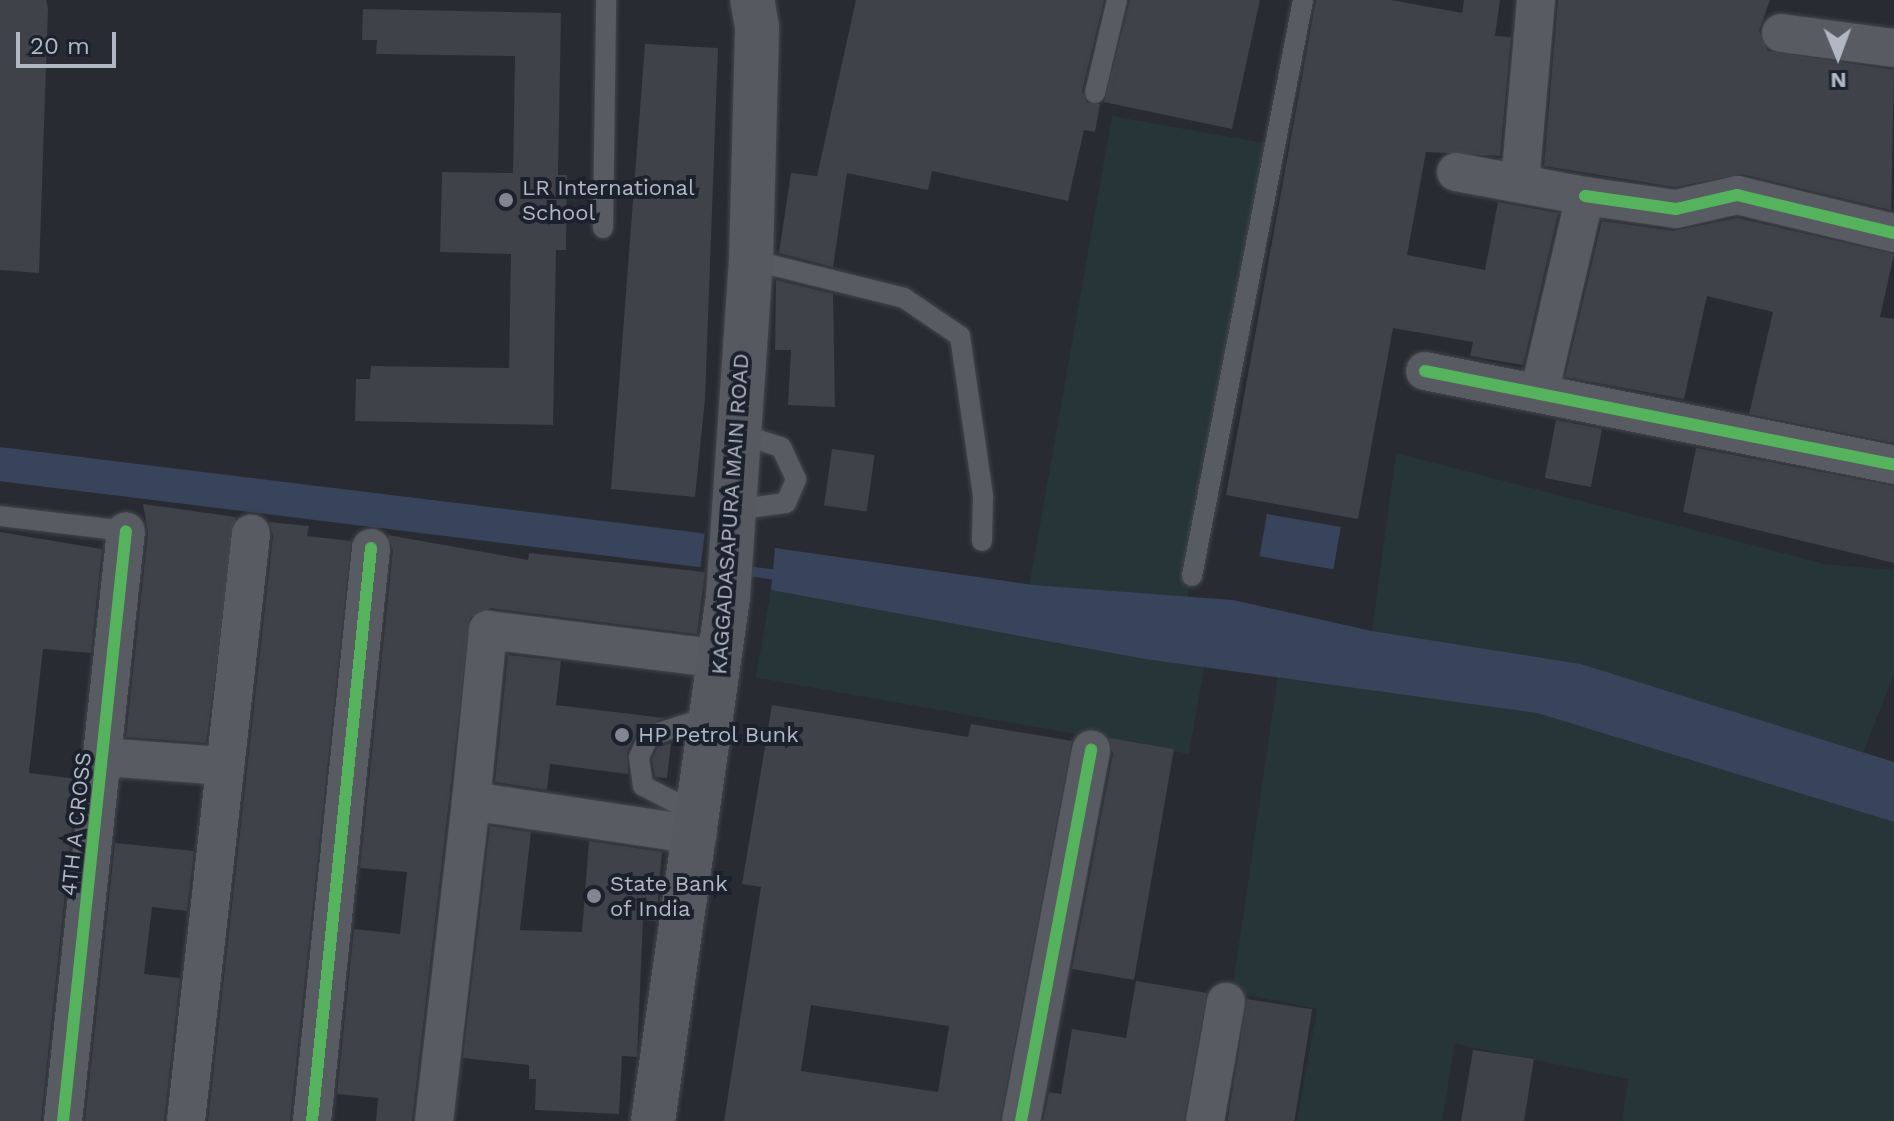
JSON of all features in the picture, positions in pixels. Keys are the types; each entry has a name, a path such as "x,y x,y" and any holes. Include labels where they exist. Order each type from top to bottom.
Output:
{"main road":[{"name":"KAGGADASAPURA MAIN ROAD","path":"653,1121 699,825 728,597 736,433 751,260 757,27 752,0"}],"street":[{"path":"1520,183 1536,5"},
{"path":"1781,33 1894,48"},
{"path":"1456,172 1676,209 1737,195 1894,233"},
{"path":"1539,393 1585,196"},
{"path":"1425,371 1894,465"},
{"name":"4TH A CROSS","path":"63,1121 126,531"},
{"path":"186,1121 251,534"},
{"path":"312,1121 371,548"},
{"path":"434,1121 488,630 721,659"},
{"path":"1021,1121 1091,750"},
{"path":"104,757 223,766"},
{"path":"471,801 699,825"},
{"path":"1205,1121 1226,1002"}],"lane":[{"path":"603,228 606,0"},
{"path":"1095,93 1117,0"},
{"path":"1192,576 1303,0"},
{"path":"751,260 904,298 960,336 983,496 982,541"},
{"path":"733,526 786,503 796,479 781,447 736,433"},
{"path":"0,516 126,531"},
{"path":"699,825 643,786 639,757 649,736 712,716"}],"shaded area":[{"path":"1112,116 1268,143 1185,612 1029,585"},
{"path":"1396,453 1825,564 1894,570 1894,674 1863,753 1581,664 1372,631"},
{"path":"771,590 1204,666 1189,754 756,678"},
{"path":"1278,675 1537,713 1894,822 1894,1121 1622,1121 1628,1079 1455,1044 1442,1121 1297,1121 1317,1009 1232,992"}],"water":[{"path":"0,447 705,534 701,567 0,481"},
{"path":"1267,514 1341,527 1333,569 1260,556"},
{"path":"775,548 1033,585 1233,600 1372,631 1581,664 1894,762 1894,822 1537,713 1145,659 771,590"}],"building":[{"path":"0,0 46,0 48,8 39,273 0,270"},
{"path":"856,0 1104,0 1082,91 1087,103 1100,104 1095,132 1084,130 1068,201 932,171 928,190 847,173 833,267 779,253 791,173 817,176"},
{"path":"1130,0 1260,0 1232,129 1104,102"},
{"path":"1316,0 1391,0 1462,13 1464,0 1500,0 1495,36 1511,37 1500,156 1426,152 1407,255 1485,270 1498,202 1558,213 1523,365 1470,356 1473,342 1393,328 1358,519 1226,495"},
{"path":"1558,0 1770,0 1759,31 1768,51 1894,70 1891,210 1742,174 1675,187 1544,166"},
{"path":"363,9 561,13 558,175 567,175 566,250 556,250 553,425 355,421 356,379 370,379 371,366 509,368 511,254 440,252 442,172 513,173 515,56 376,54 377,40 362,40"},
{"path":"645,44 718,48 705,399 695,497 611,489"},
{"path":"1737,218 1894,254 1880,317 1894,319 1894,443 1749,414 1773,312 1707,296 1684,399 1565,377 1602,221 1673,231"},
{"path":"776,280 833,294 835,407 788,405 791,350 775,350"},
{"path":"1556,420 1602,429 1591,487 1545,478"},
{"path":"1696,448 1894,486 1894,563 1683,512"},
{"path":"832,449 875,455 867,511 824,505"},
{"path":"143,504 236,517 206,743 126,737 148,533"},
{"path":"269,522 309,526 307,536 351,541 290,1121 208,1121 273,536"},
{"path":"0,532 102,549 91,653 43,649 29,773 77,779 41,1121 0,1121"},
{"path":"388,535 528,560 529,553 705,572 697,634 491,608 470,618 412,1121 376,1121 378,1098 337,1094 354,929 400,934 407,872 360,868 393,550"},
{"path":"508,655 561,661 556,705 664,718 638,730 627,752 628,774 550,764 547,790 495,782"},
{"path":"772,705 968,737 971,724 1072,741 1000,1121 724,1121 761,887 742,884","holes":["811,1005 949,1026 938,1092 801,1071"]},
{"path":"1109,738 1174,749 1134,980 1072,969 1113,754"},
{"path":"671,743 667,778 655,777 652,759 658,747"},
{"path":"490,826 531,832 520,930 582,932 589,841 662,852 656,921 643,920 637,1057 622,1056 619,1114 535,1110 536,1079 529,1079 529,1065 463,1058"},
{"path":"115,843 194,851 187,911 152,907 144,974 180,978 164,1121 85,1121"},
{"path":"1136,981 1207,993 1184,1121 1043,1121 1049,1092 1061,1094 1072,1029 1126,1038"},
{"path":"1247,999 1312,1009 1294,1121 1228,1121"},
{"path":"1473,1050 1534,1059 1524,1121 1461,1121"}],"waterway":[{"path":"741,570 784,576"}],"cycle path":[{"path":"1585,196 1676,209 1737,195 1894,233"},
{"path":"1425,371 1894,465"},
{"path":"63,1121 126,531"},
{"path":"312,1121 371,548"},
{"path":"1021,1121 1091,750"}],"place":[{"name":"LR International School","path":"506,200"},
{"name":"HP Petrol Bunk","path":"622,735"},
{"name":"State Bank of India","path":"594,896"}]}
